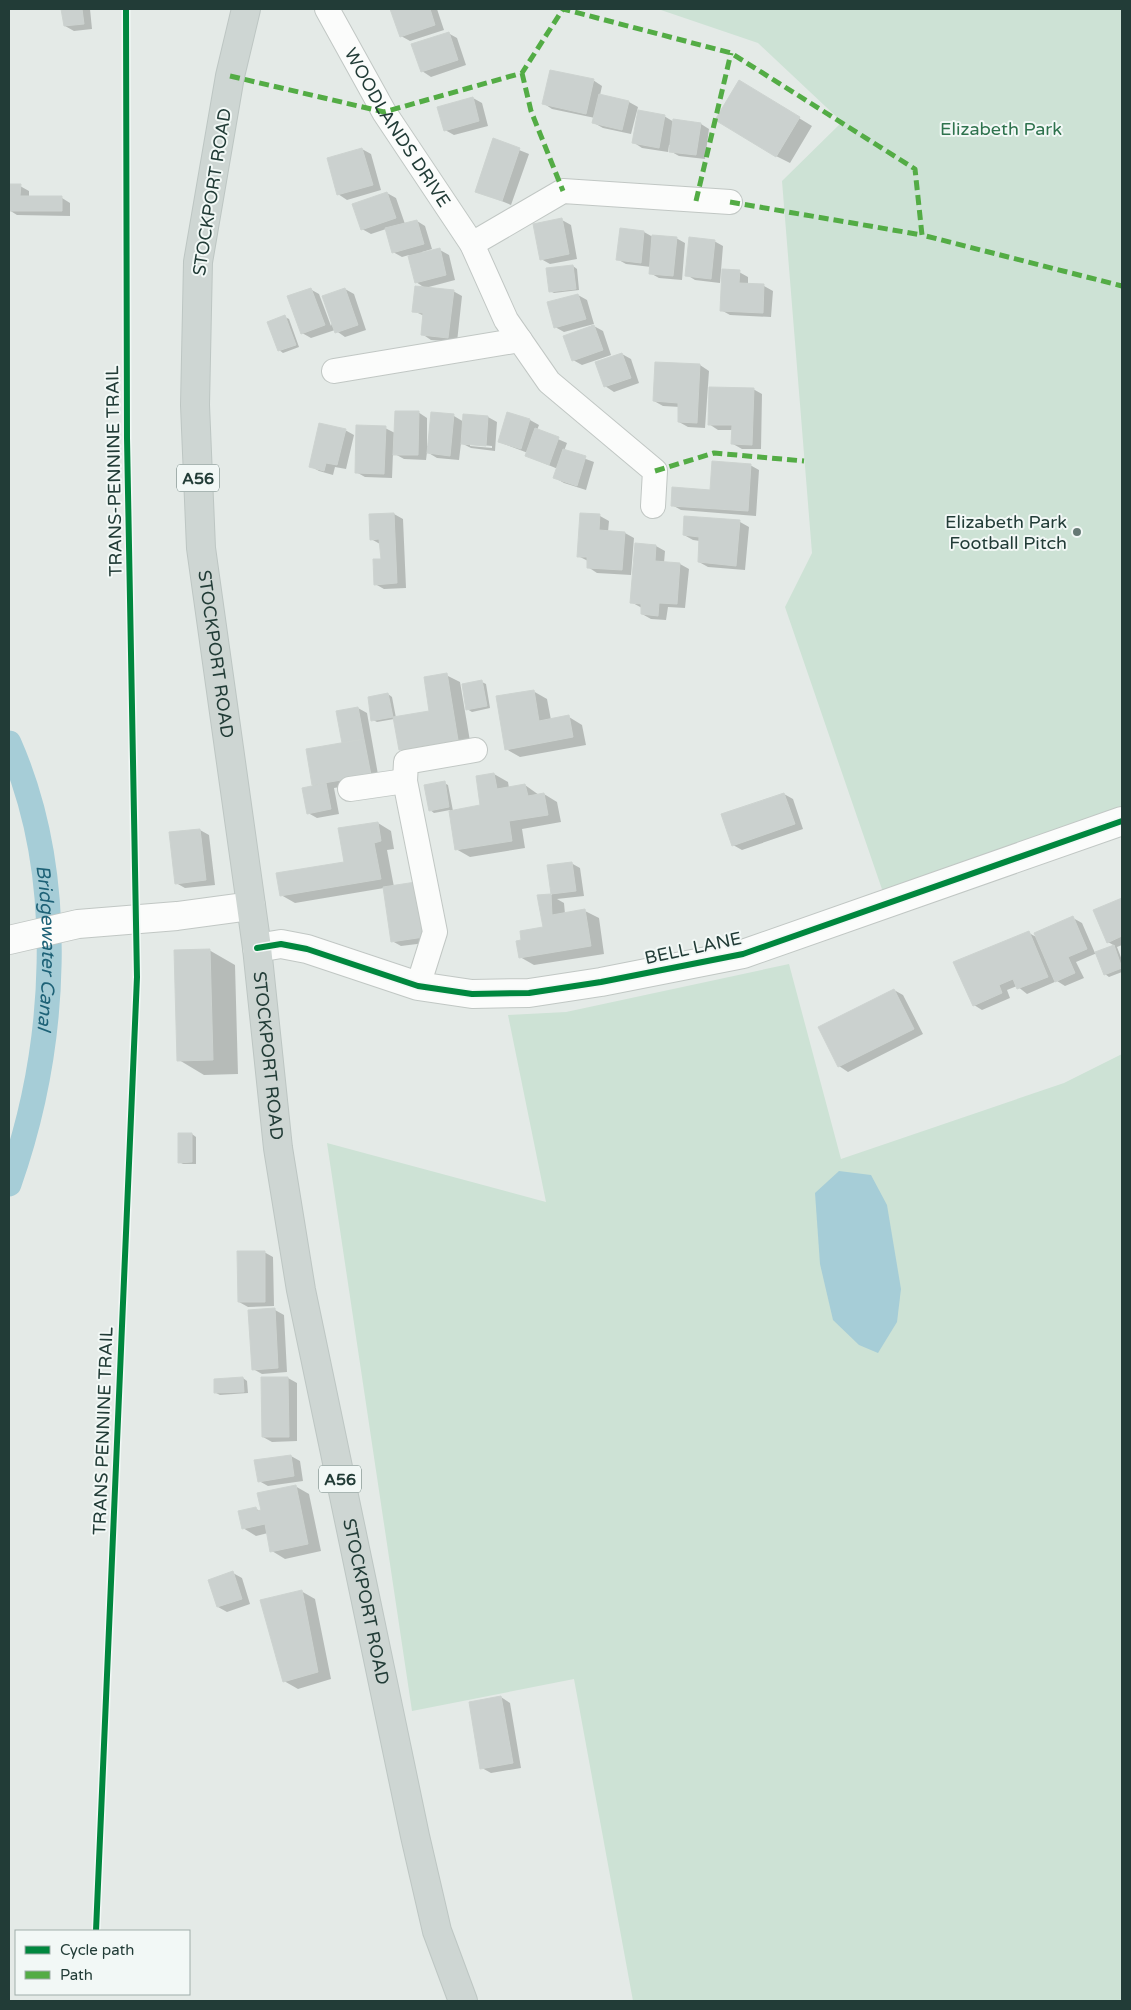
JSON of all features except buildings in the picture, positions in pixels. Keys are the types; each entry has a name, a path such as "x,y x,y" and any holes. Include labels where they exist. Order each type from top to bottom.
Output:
{"main road":[{"name":"STOCKPORT ROAD","path":"246,9 230,76 198,262 195,405 201,548 257,948 278,1148 301,1290 417,1846 437,1931 463,2001"}],"street":[{"name":"WOODLANDS DRIVE","path":"327,9 384,112 472,244 506,320 549,382 655,471 653,506"},
{"path":"472,244 563,191 730,202"},
{"path":"334,371 520,340"},
{"path":"418,986 435,932 405,781 406,762 475,750"},
{"path":"350,788 405,781"},
{"name":"BELL LANE","path":"257,948 281,944 307,949 418,986 472,994 529,994 743,954 1122,821"},
{"path":"9,940 78,924 177,916 251,906"}],"green space":[{"name":"Elizabeth Park","path":"658,9 1122,9 1122,827 885,898 785,607 812,553 782,181 842,122 758,43"},
{"path":"789,964 841,1159 1064,1083 1122,1054 1122,2001 633,2001 574,1679 412,1711 327,1143 546,1202 508,1015 566,1012"}],"water":[{"path":"839,1171 871,1175 887,1205 901,1289 897,1322 878,1353 859,1345 833,1320 820,1264 815,1193"}],"waterway":[{"name":"Bridgewater Canal","path":"9,743 28,795 41,849 48,906 49,963 46,1020 38,1077 25,1132 9,1184"}],"marked path":[{"path":"230,76 384,112 522,73 563,9 731,53 915,169 922,235 1122,286"},
{"path":"696,201 731,53"},
{"path":"522,73 531,111 563,191"},
{"path":"730,202 922,235"},
{"path":"655,471 714,453 804,461"}],"cycle path":[{"name":"TRANS-PENNINE TRAIL","path":"96,1930 137,977 127,438 126,9"},
{"path":"257,948 281,944 307,949 418,986 472,994 529,993 601,982 743,954 1122,821"}],"place":[{"name":"Elizabeth Park Football Pitch","path":"1077,532"}]}
